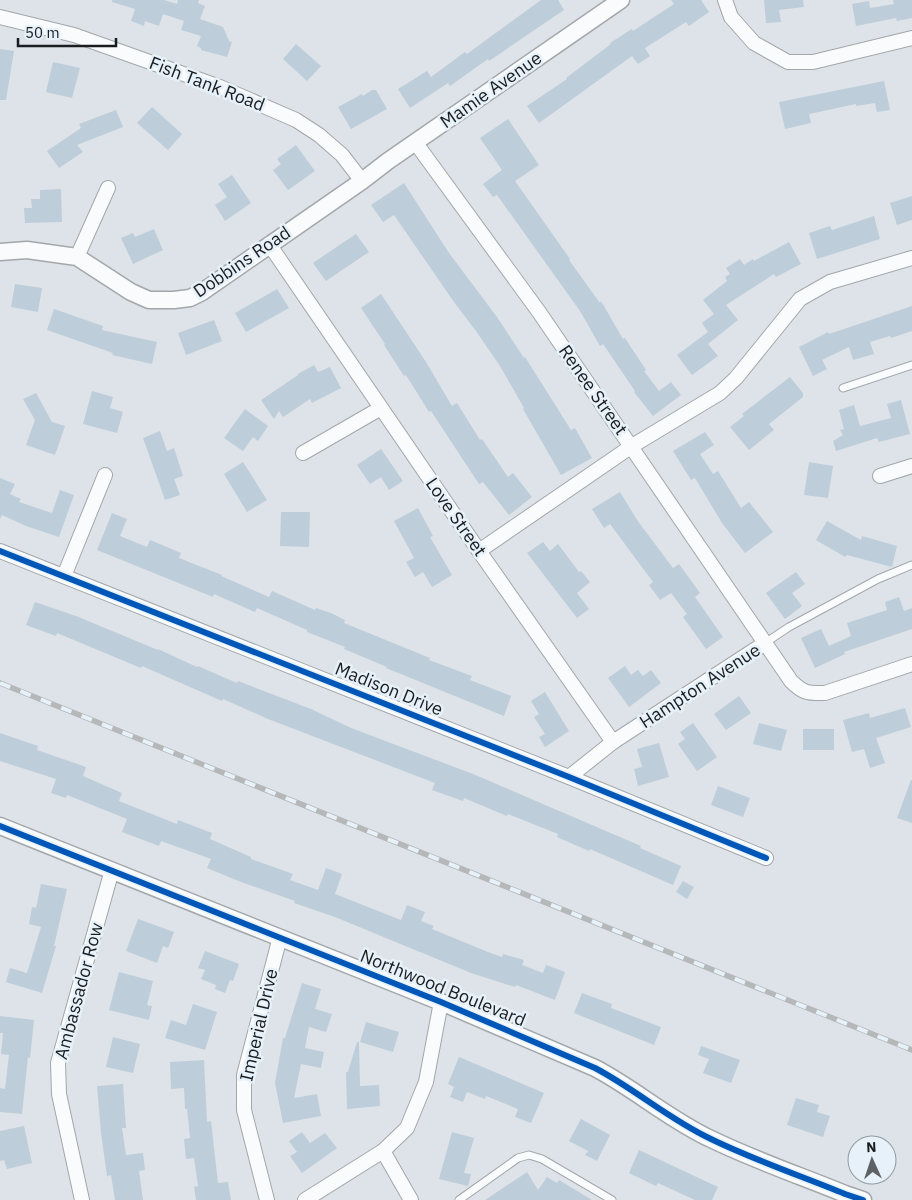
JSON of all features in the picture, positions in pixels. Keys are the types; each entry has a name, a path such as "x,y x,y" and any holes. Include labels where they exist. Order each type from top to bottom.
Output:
{"street":[{"name":"Mamie Avenue","path":"362,181 602,5 621,0"},
{"path":"725,0 731,17 754,43 788,62 813,62 912,38"},
{"name":"Fish Tank Road","path":"0,17 74,35 220,86 296,120 319,135 342,155 362,181"},
{"name":"Renee Street","path":"415,142 539,312 765,643"},
{"name":"Dobbins Road","path":"0,252 27,250 77,257 137,295 149,300 190,298 202,292 362,181"},
{"path":"77,257 108,188"},
{"name":"Love Street","path":"270,244 479,551 613,742"},
{"path":"479,551 632,446 720,393 736,378 800,299 830,282 912,258"},
{"path":"303,453 381,408"},
{"path":"880,476 912,466"},
{"path":"64,576 105,475"},
{"name":"Madison Drive","path":"0,550 569,777 766,858"},
{"name":"Hampton Avenue","path":"613,742 765,643 791,682 800,691 812,693 825,693 912,664"},
{"path":"569,777 613,742"},
{"name":"Northwood Boulevard","path":"0,826 441,1002 595,1068 710,1139 863,1200"},
{"name":"Ambassador Row","path":"82,1200 59,1094 58,1063 112,870"},
{"name":"Imperial Drive","path":"268,1200 244,1110 244,1075 280,937"},
{"path":"305,1200 384,1151 407,1128 426,1082 441,1002"},
{"path":"384,1151 411,1200"}],"lane":[{"path":"843,388 912,365"},
{"path":"765,643 878,579 912,565"},
{"path":"459,1200 518,1158 529,1156 542,1159 612,1200"}],"building":[{"path":"112,0 164,0 177,4 178,0 199,0 198,3 205,6 200,19 223,27 229,41 232,42 227,57 201,50 197,46 201,36 181,30 184,21 163,14 159,26 145,21 144,26 131,21 135,9 112,2"},
{"path":"541,0 558,0 564,10 450,86 448,83 410,108 398,89 427,71 431,77 465,52 467,54"},
{"path":"671,0 701,0 709,12 689,26 686,22 645,48 650,56 638,64 632,56 539,123 527,106 567,79 610,43 632,29 633,31 674,4"},
{"path":"764,0 803,0 804,7 779,10 781,22 766,23"},
{"path":"893,0 912,0 912,18 897,21 896,18 856,26 852,4 869,1 870,8 894,4"},
{"path":"296,44 321,66 307,81 283,59"},
{"path":"0,49 14,51 6,100 0,100"},
{"path":"53,62 80,68 72,98 46,92"},
{"path":"884,81 890,110 877,112 875,103 856,106 856,104 809,114 811,123 785,129 779,102"},
{"path":"372,90 376,90 387,109 351,129 338,107"},
{"path":"152,107 182,134 168,150 137,123"},
{"path":"116,110 123,127 77,145 83,152 59,168 47,151 81,128 79,124"},
{"path":"508,119 539,165 515,181 600,303 601,301 623,339 625,338 646,370 644,371 659,391 671,382 681,395 653,416 634,392 603,344 600,346 580,311 497,195 493,197 483,184 502,170 480,138"},
{"path":"296,145 315,171 288,190 273,170 281,164 277,159"},
{"path":"232,175 251,203 225,221 215,205 227,197 218,184"},
{"path":"404,183 449,253 525,357 571,430 575,428 592,458 561,475 500,366 476,331 394,215 383,222 371,205"},
{"path":"61,189 62,222 25,223 24,208 32,208 31,199 40,199 40,190"},
{"path":"912,196 912,220 897,225 890,203"},
{"path":"874,216 880,239 817,259 809,233 830,226 832,230"},
{"path":"154,229 163,250 133,264 121,238 133,233 135,237"},
{"path":"356,234 369,252 326,281 313,263"},
{"path":"789,242 801,264 776,277 774,274 726,305 738,320 708,344 718,356 692,375 677,355 708,332 702,323 714,314 703,300 727,281 725,277 730,274 726,268 740,259 744,265 753,259 754,261"},
{"path":"15,284 42,288 38,312 11,307"},
{"path":"277,289 289,308 246,332 235,313"},
{"path":"381,294 426,362 452,406 457,403 480,440 482,439 508,477 513,473 532,497 509,515 483,482 479,484 406,375 404,376 361,308"},
{"path":"912,306 912,331 870,342 874,354 853,360 849,347 822,360 827,369 813,376 799,347 828,332 829,334"},
{"path":"54,309 103,326 102,330 157,342 152,364 112,355 113,353 47,330"},
{"path":"214,320 222,341 186,355 178,333"},
{"path":"314,365 318,372 330,367 341,388 312,403 310,399 283,417 279,411 274,419 261,400"},
{"path":"790,377 803,393 803,397 769,424 774,430 749,450 730,427 744,416 742,414"},
{"path":"92,391 113,397 110,408 123,412 117,433 83,424"},
{"path":"36,393 52,422 65,426 55,455 26,445 35,420 23,399"},
{"path":"901,400 910,434 879,442 877,438 836,451 833,441 843,435 840,430 844,429 839,410 854,405 860,426 891,418 887,404"},
{"path":"245,409 268,426 258,441 253,437 243,451 224,438"},
{"path":"160,431 167,451 174,448 183,476 174,479 180,495 165,500 143,438"},
{"path":"705,432 714,445 700,454 713,474 718,471 741,508 749,502 773,532 745,553 722,523 695,478 691,480 673,451"},
{"path":"381,449 403,481 389,490 381,477 370,484 357,465"},
{"path":"243,462 267,500 247,512 224,474"},
{"path":"809,462 833,466 828,498 804,495"},
{"path":"0,478 15,484 10,494 21,499 19,502 52,513 60,490 74,495 59,537 26,526 2,515 0,519"},
{"path":"620,492 637,520 673,568 679,564 700,593 695,597 723,637 706,649 683,617 687,614 671,593 660,600 649,585 653,582 610,524 604,528 592,509"},
{"path":"418,508 433,536 430,537 452,575 432,587 423,572 415,577 406,562 414,558 394,521"},
{"path":"281,512 310,512 309,547 280,546"},
{"path":"112,513 127,519 120,536 147,547 150,540 181,553 179,558 269,597 272,591 315,610 316,608 331,613 345,620 344,623 430,658 429,660 472,676 470,680 511,696 504,716 386,668 344,649 345,647 307,632 307,630 257,608 255,612 214,594 213,597 97,550"},
{"path":"827,521 861,540 862,536 897,546 892,567 847,555 845,557 816,540"},
{"path":"543,542 550,551 558,544 579,572 581,571 590,582 577,593 589,609 577,618 527,553"},
{"path":"796,572 805,584 792,593 802,606 785,619 766,593"},
{"path":"899,597 904,611 912,608 912,629 844,652 845,654 815,668 801,638 821,629 829,646 851,636 847,623 887,610 885,602"},
{"path":"35,602 76,616 237,683 238,681 311,709 351,728 473,774 641,846 640,848 681,866 673,885 590,849 589,851 557,837 558,834 508,814 507,816 464,798 463,801 432,790 435,783 268,719 223,699 222,701 142,666 141,668 57,633 56,636 26,625"},
{"path":"625,666 631,675 638,670 643,676 651,670 661,683 629,707 608,678"},
{"path":"545,692 569,731 545,747 539,737 545,734 534,717 539,714 531,701"},
{"path":"739,696 751,713 726,730 714,714"},
{"path":"905,708 911,727 876,738 885,763 870,768 864,749 852,752 843,720 869,713 870,718"},
{"path":"693,723 717,757 697,771 678,744 685,739 680,732"},
{"path":"759,723 787,730 781,751 753,744"},
{"path":"803,729 834,729 834,750 803,750"},
{"path":"0,733 38,746 37,750 86,767 83,776 122,793 119,801 177,824 178,820 212,833 210,839 251,857 251,859 293,874 290,880 318,890 326,868 342,874 335,894 401,920 407,905 425,912 421,921 434,926 432,929 502,957 503,954 524,960 522,965 543,973 546,965 565,972 555,1000 516,985 515,987 471,973 335,917 294,903 295,901 241,882 207,868 211,859 161,841 159,846 122,832 127,819 67,795 66,798 51,793 56,779 0,761"},
{"path":"659,743 669,777 638,786 634,769 642,767 637,749"},
{"path":"912,780 912,823 897,818"},
{"path":"718,786 750,798 743,817 711,805"},
{"path":"683,881 694,887 687,899 676,892"},
{"path":"41,884 67,889 54,946 56,946 42,993 6,982 10,968 27,973 41,927 29,924 32,907 36,908"},
{"path":"138,919 174,932 168,948 163,946 157,963 126,951"},
{"path":"205,951 239,964 233,981 230,980 225,993 215,989 216,985 201,979 205,970 198,968"},
{"path":"119,972 153,981 147,1005 152,1006 149,1020 109,1010"},
{"path":"302,983 321,989 315,1009 332,1014 326,1032 309,1027 305,1048 324,1052 321,1068 301,1064 294,1098 317,1094 321,1116 283,1123 275,1083 283,1038 285,1038"},
{"path":"582,993 612,1004 611,1008 661,1027 654,1045 574,1013"},
{"path":"193,1004 217,1012 205,1050 165,1038 171,1020 186,1025"},
{"path":"0,1016 34,1020 22,1114 0,1112 0,1088 5,1089 9,1055 1,1054 3,1033 0,1033"},
{"path":"366,1022 399,1032 393,1052 360,1042"},
{"path":"113,1037 140,1044 133,1073 106,1067"},
{"path":"357,1042 359,1042 360,1086 379,1085 380,1106 347,1109 346,1072 348,1072"},
{"path":"701,1046 740,1060 731,1083 703,1073 709,1059 698,1055"},
{"path":"459,1057 544,1093 531,1123 515,1117 518,1109 486,1096 485,1099 467,1092 463,1102 450,1097 454,1087 448,1084"},
{"path":"204,1060 207,1122 211,1121 218,1183 228,1182 231,1200 196,1200 194,1187 198,1186 194,1158 186,1159 184,1139 190,1138 187,1109 185,1109 184,1088 171,1089 170,1062"},
{"path":"123,1084 126,1128 122,1128 126,1155 143,1153 145,1170 139,1171 143,1200 115,1200 111,1175 107,1176 97,1086"},
{"path":"796,1098 819,1105 817,1112 830,1116 823,1137 787,1125"},
{"path":"581,1119 610,1135 597,1161 585,1155 588,1151 569,1141"},
{"path":"24,1126 32,1163 7,1169 4,1160 0,1161 0,1131"},
{"path":"302,1132 310,1143 325,1133 337,1148 302,1173 290,1156 297,1152 289,1141"},
{"path":"452,1132 474,1138 464,1173 471,1174 468,1186 439,1179"},
{"path":"639,1150 718,1187 712,1200 695,1200 658,1183 656,1186 629,1173"},
{"path":"527,1172 538,1190 547,1177 557,1183 559,1180 592,1200 485,1200"}],"railway":[{"path":"0,683 912,1050"}],"cycle path":[{"path":"0,551 569,777 766,858"},
{"path":"0,826 441,1002 595,1068 681,1123 727,1147 863,1200"}]}
